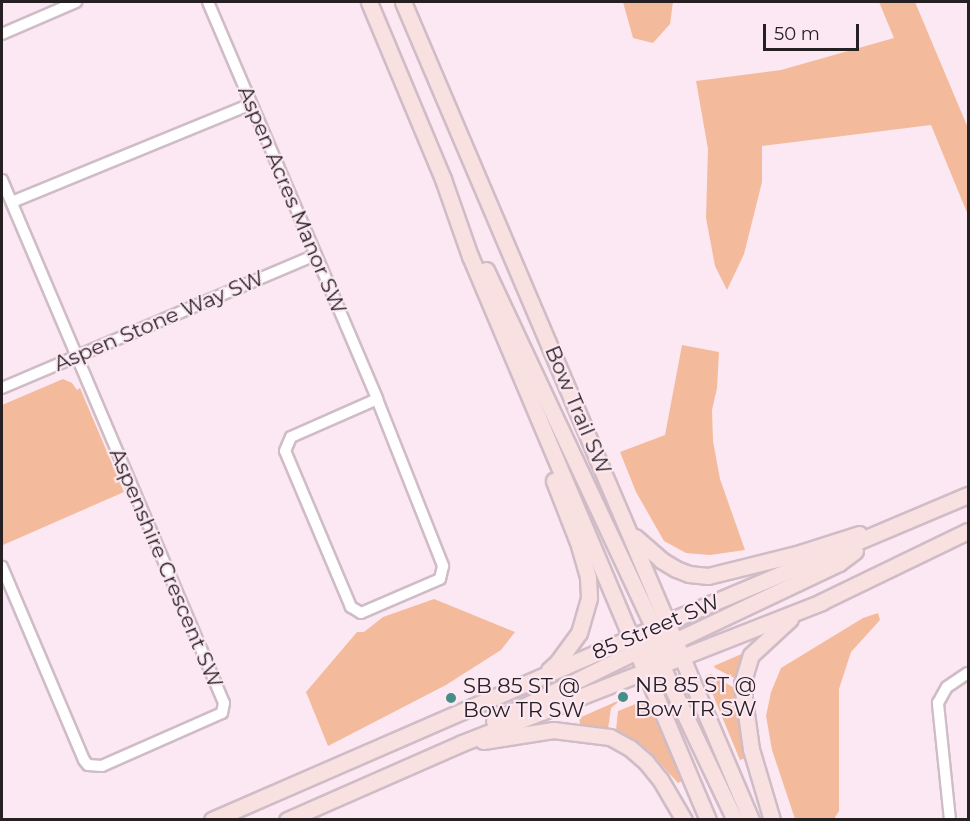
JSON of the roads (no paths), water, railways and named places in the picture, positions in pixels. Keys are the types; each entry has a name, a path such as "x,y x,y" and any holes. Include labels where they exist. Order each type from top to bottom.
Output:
{"main road":[{"name":"Bow Trail SW","path":"369,2 443,179 470,256 654,645 646,671 708,819"},
{"name":"Bow Trail SW","path":"403,2 668,622"},
{"path":"443,179 735,819"},
{"path":"470,256 493,330 575,534 588,577 588,608 579,633 557,663 540,677"},
{"name":"85 Street SW","path":"287,819 462,743 646,671 654,645 668,622 969,495"},
{"path":"628,530 661,560 688,574 708,576 735,572 912,521"},
{"name":"85 Street SW","path":"212,819 540,677 654,645 682,656 821,602 969,531"},
{"path":"350,792 654,645 839,563 874,537"},
{"path":"772,819 747,727 743,676 751,655 760,643 784,622 821,602"},
{"name":"Bow Trail SW","path":"654,645 682,656 751,819"},
{"path":"462,743 553,730 610,737 630,748 646,762 660,779 684,819"}],"street":[{"path":"2,34 76,2"},
{"name":"Aspen Acres Manor SW","path":"208,2 376,399 444,570 440,579 360,613 351,607 285,451 291,437 376,399"},
{"path":"12,202 251,104"},
{"path":"2,180 76,356"},
{"name":"Aspen Stone Way SW","path":"2,388 316,255"},
{"name":"Aspenshire Crescent SW","path":"2,567 88,765 102,766 222,713 224,703 76,356"},
{"path":"950,819 938,703 947,687 969,673"}],"place":[{"name":"NB 85 ST @ Bow TR SW","path":"623,697"},
{"name":"SB 85 ST @ Bow TR SW","path":"451,698"}]}
